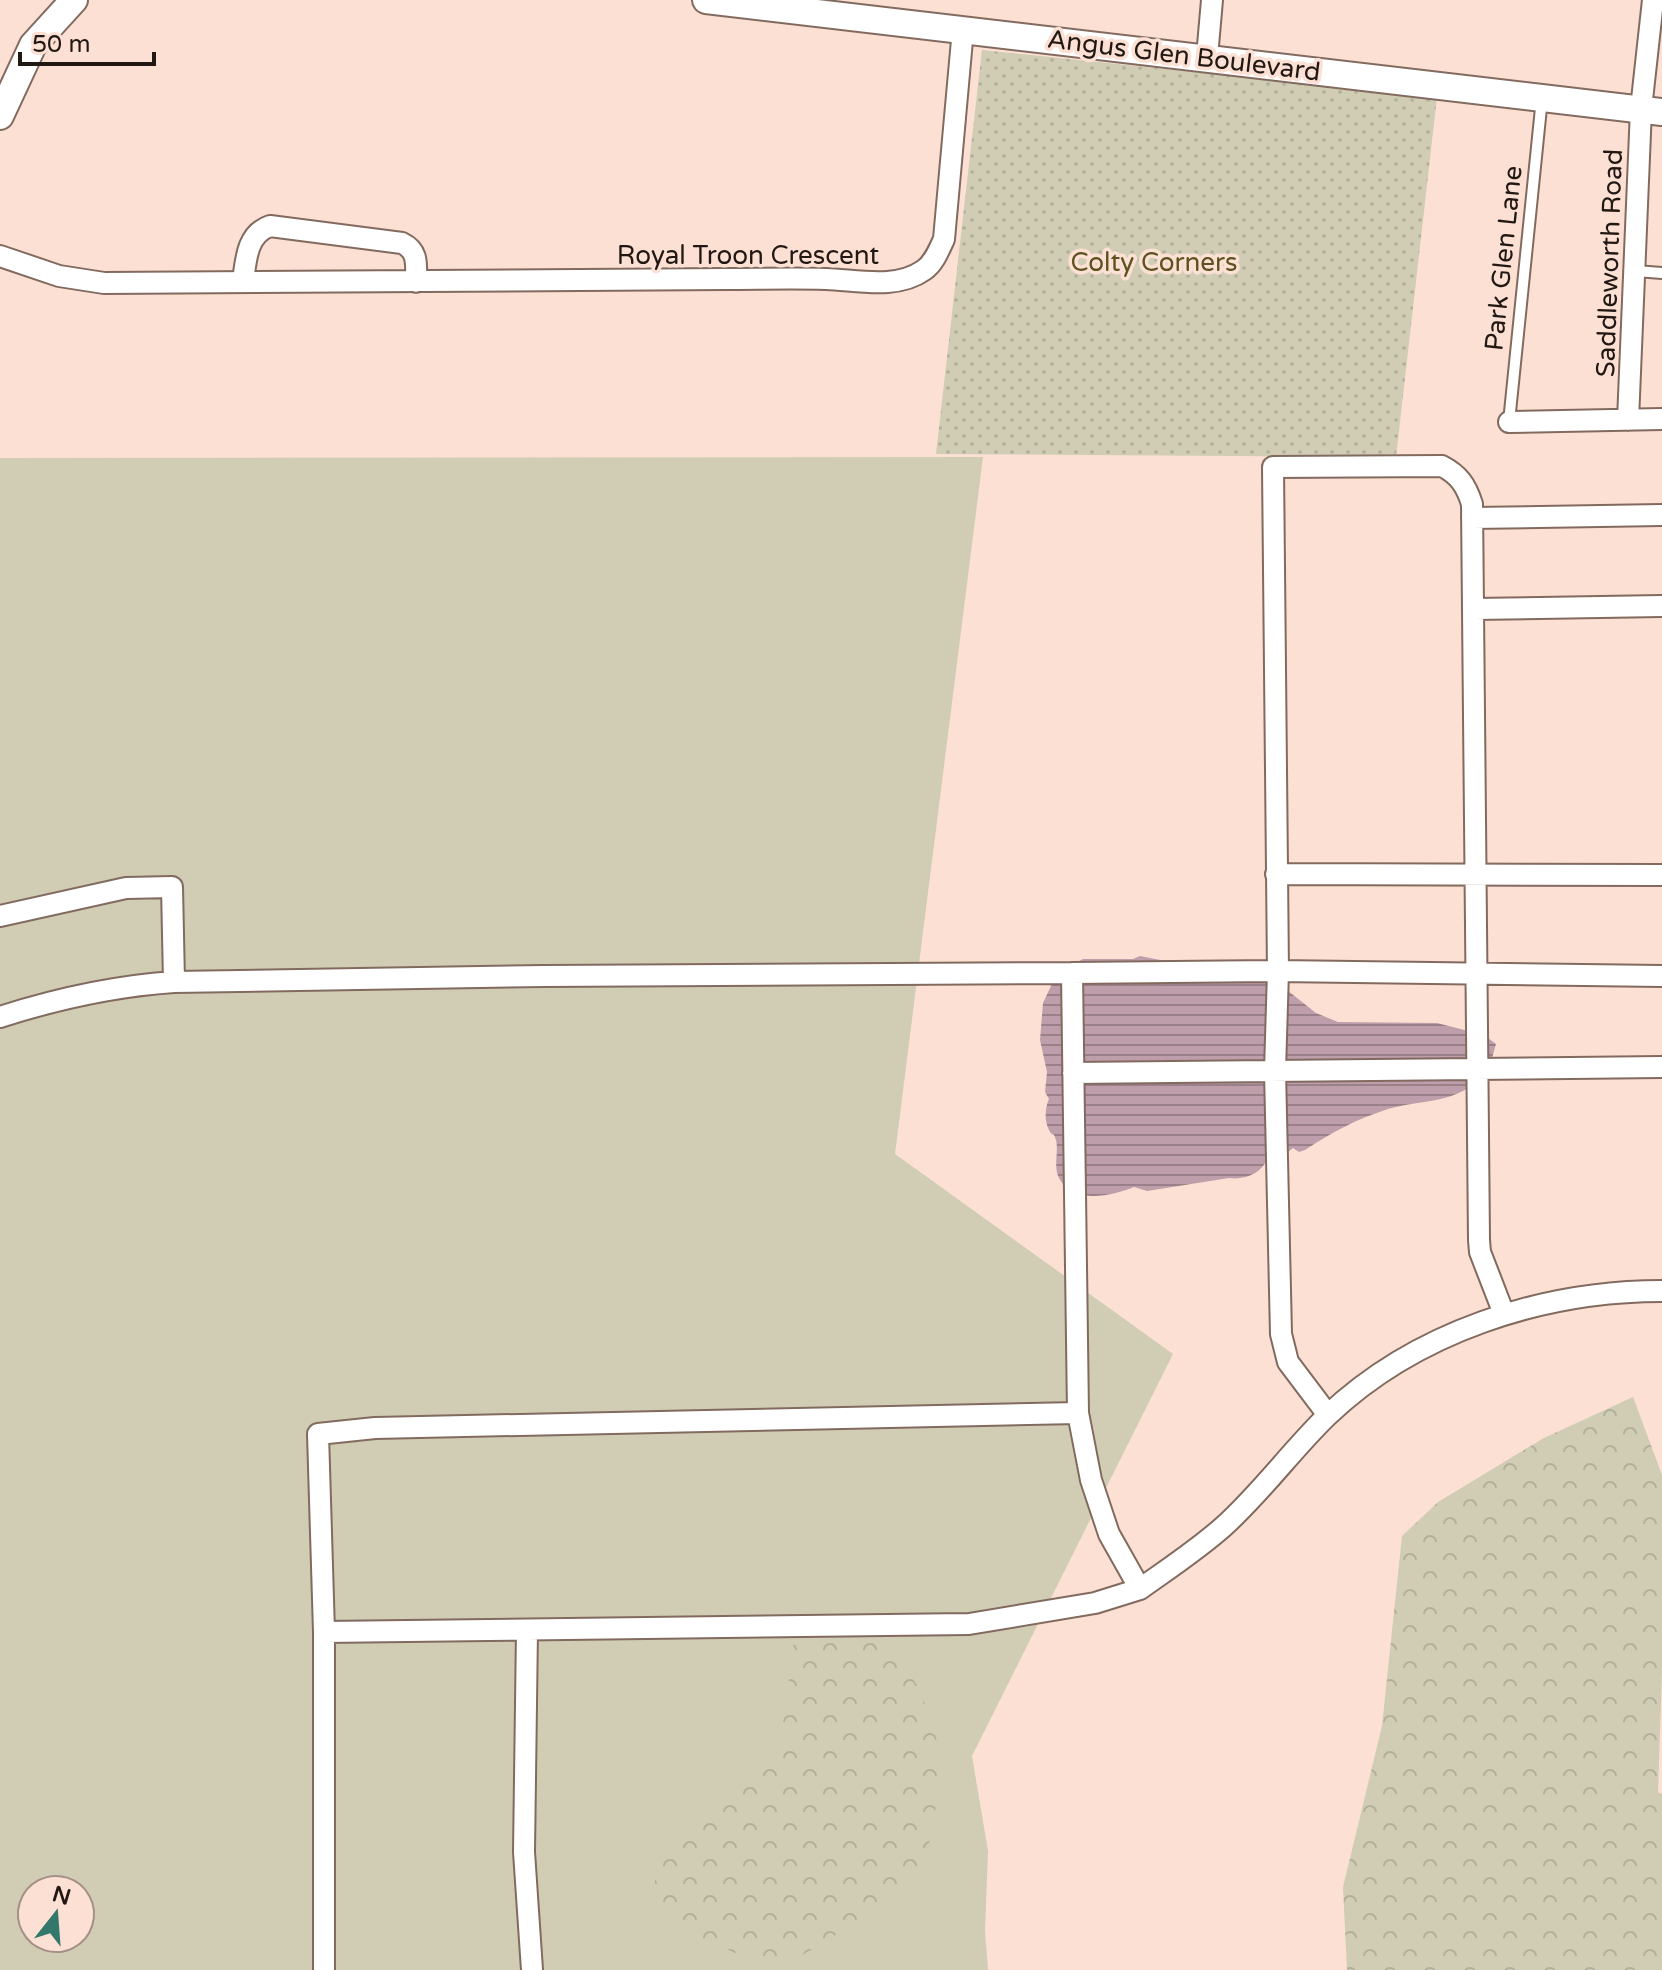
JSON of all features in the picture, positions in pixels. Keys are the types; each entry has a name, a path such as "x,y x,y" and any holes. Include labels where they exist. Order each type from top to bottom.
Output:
{"street":[{"path":"0,116 33,45 74,0"},
{"name":"Angus Glen Boulevard","path":"706,0 1652,111"},
{"path":"1207,57 1212,0"},
{"name":"Saddleworth Road","path":"1628,420 1636,271 1652,111 1653,0"},
{"name":"Royal Troon Crescent","path":"0,256 82,281 740,279 879,283 905,280 925,270 944,239 963,29"},
{"path":"243,281 246,255 253,238 261,229 270,226 402,243 415,253 416,282"},
{"path":"1509,422 1662,419"},
{"path":"1328,1415 1288,1362 1281,1334 1275,1071 1278,971 1273,467 1442,466 1456,473 1466,487 1472,504 1479,1240 1480,1252 1504,1314"},
{"path":"1472,518 1662,515"},
{"path":"1474,609 1662,606"},
{"path":"1276,874 1662,875"},
{"path":"0,916 126,888 172,887 174,982"},
{"path":"0,1017 42,1004 96,993 174,982 1278,971 1662,976"},
{"path":"1072,973 1078,1413 1091,1480 1109,1534 1140,1589"},
{"path":"1073,1073 1662,1067"},
{"path":"324,1632 969,1624 1095,1603 1140,1589 1191,1553 1224,1526 1328,1415 1401,1362 1452,1334 1504,1314 1590,1295 1662,1291"},
{"path":"324,1970 324,1632 318,1434 375,1428 1078,1413"},
{"path":"527,1630 524,1852 532,1970"}],"lane":[{"name":"Park Glen Lane","path":"1509,422 1542,98"},
{"path":"1636,271 1662,273"}],"green space":[{"name":"Colty Corners","path":"982,50 1437,97 1396,457 936,454"},
{"path":"983,457 895,1154 1173,1354 972,1756 988,1851 985,1931 988,1970 0,1970 0,458"},
{"path":"1633,1397 1662,1475 1662,1673 1658,1792 1662,1794 1662,1970 1347,1970 1343,1887 1382,1726 1402,1536 1438,1502 1544,1438"},
{"path":"872,1616 920,1690 944,1762 928,1850 894,1900 794,1960 748,1959 683,1929 655,1894 655,1851 779,1751 797,1620"}],"shaded area":[{"path":"1140,956 1278,983 1316,1013 1338,1022 1437,1023 1484,1035 1496,1044 1487,1070 1463,1091 1366,1117 1305,1150 1299,1152 1293,1148 1277,1161 1267,1160 1251,1175 1147,1191 1134,1187 1104,1195 1083,1195 1065,1187 1059,1178 1056,1140 1046,1122 1049,1099 1045,1092 1047,1072 1040,1040 1043,1003 1057,973 1083,959 1133,959"}]}
